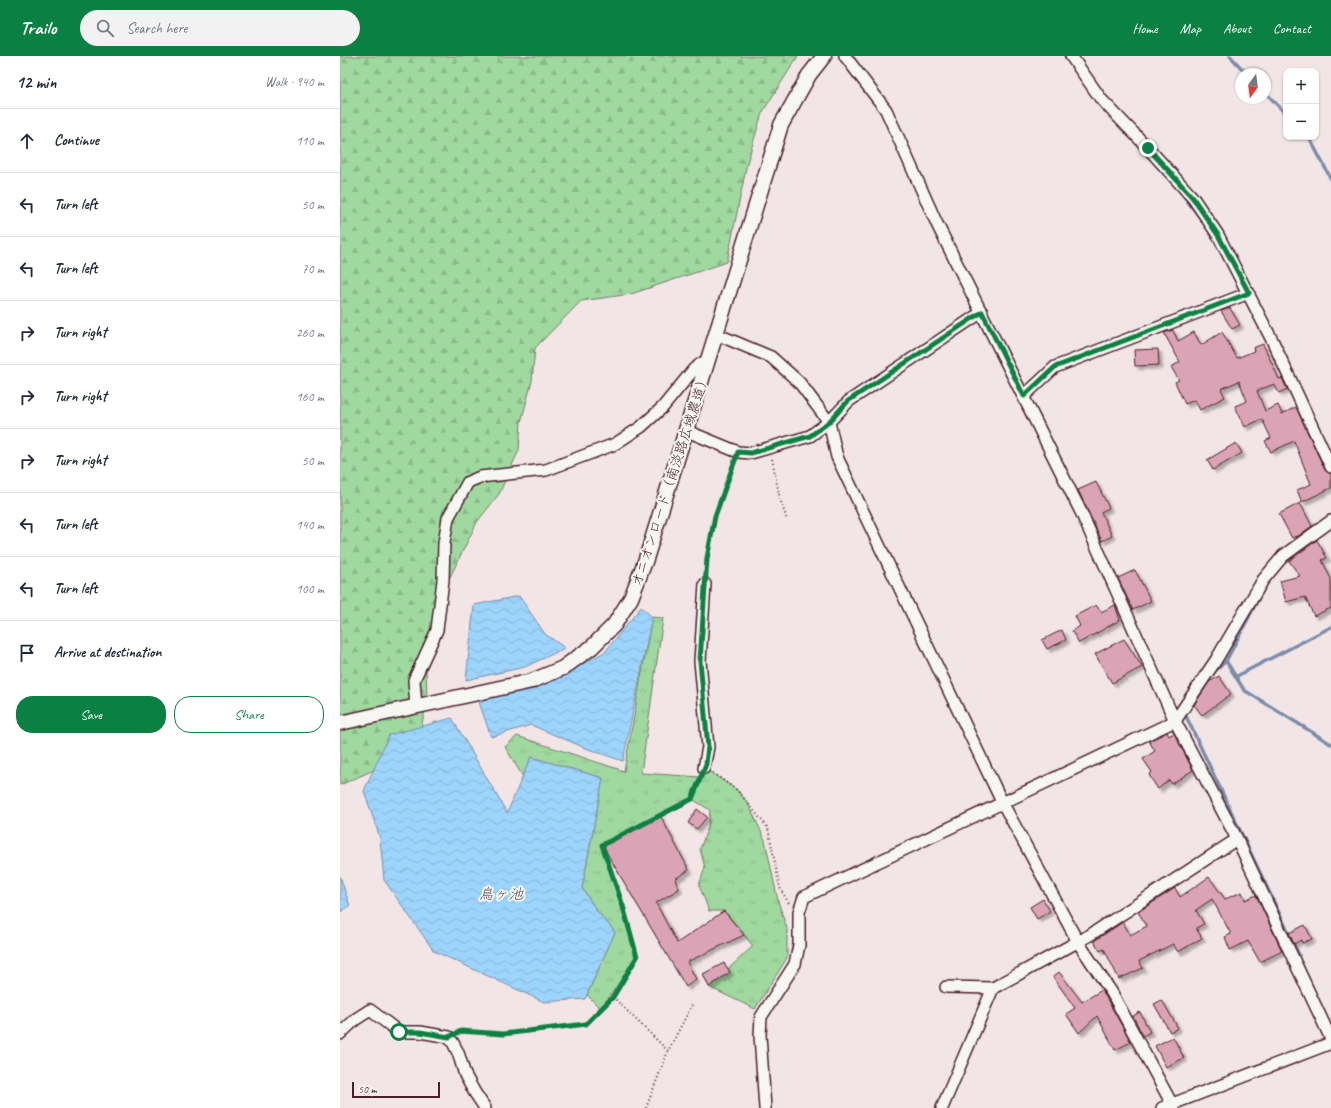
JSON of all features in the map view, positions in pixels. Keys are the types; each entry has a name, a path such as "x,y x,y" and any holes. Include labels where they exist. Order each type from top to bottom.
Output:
{"street":[{"name":"オニオンロード（南淡路広域農道）","path":"340,723 532,681 563,668 592,647 614,625 631,598 646,559 781,125 809,75 824,56"},
{"path":"845,56 886,110 937,224 1080,510 1175,721 1237,839 1331,1039"},
{"path":"1071,56 1101,99 1193,198 1218,235 1249,293 1331,467"},
{"path":"1024,396 1055,367 1249,293"},
{"path":"687,431 738,452 751,453 810,436 829,422 848,401 982,312"},
{"path":"716,334 772,357 799,382 829,422 837,457 1002,802 1078,942 1112,993 1169,1107 1331,1043"},
{"path":"416,707 414,680 437,630 443,580 444,543 448,518 468,482 480,477 546,470 615,444 640,427 663,407 694,369 702,363 707,364"},
{"path":"765,1108 760,1035 761,1017 795,964 799,945 799,912 804,897 1175,721 1216,660 1263,580 1283,556 1331,521"},
{"path":"704,768 708,747 700,661 705,584"},
{"path":"946,987 993,988 1078,942 1237,839"},
{"path":"942,1108 993,988"},
{"path":"340,1034 356,1019 370,1010 399,1032 420,1032 449,1037 457,1047 465,1073 474,1093 485,1108"}],"path":[{"path":"770,448 780,499 787,520"},
{"path":"705,584 707,558 715,516 738,452"},
{"path":"449,1037 461,1031 503,1034 586,1024 613,997 637,957 623,906 602,845 692,799 704,768 719,776 737,790 768,828 780,888 790,905 799,912"},
{"path":"613,997 668,1051"},
{"path":"646,1108 668,1051 692,1003"}],"green space":[{"path":"340,56 798,56 762,113 747,163 727,262 631,294 581,301 535,348 532,381 521,422 519,450 499,494 477,522 447,583 426,665 427,704 421,727 376,769 340,785"},
{"path":"652,617 663,618 641,773 700,777 704,768 737,790 748,803 765,840 778,901 787,929 787,958 755,1009 709,987 753,946 724,911 709,911 699,885 705,868 700,849 708,827 710,810 692,799 602,845 637,957 601,1009 587,995 615,932 597,911 582,888 603,778 531,757 523,777 505,747 517,736 624,771"}],"water":[{"path":"519,596 545,634 565,648 525,667 466,680 474,605"},
{"path":"641,607 652,617 623,761 588,749 531,725 491,737 478,699 534,689 605,652"},
{"name":"鳥ヶ池","path":"452,718 507,813 531,757 603,778 582,888 597,911 615,932 585,999 544,1002 434,951 384,880 380,838 364,791 389,735"},
{"path":"340,876 350,906 340,912"}],"building":[{"path":"1230,308 1240,325 1232,329 1221,311"},
{"path":"1173,330 1178,341 1194,332 1201,345 1222,332 1237,358 1254,351 1253,348 1263,344 1279,379 1282,378 1287,389 1279,393 1274,384 1257,391 1265,411 1278,405 1282,414 1296,407 1325,470 1331,474 1331,488 1302,502 1297,490 1311,484 1294,441 1271,452 1265,441 1271,438 1262,419 1245,427 1235,406 1247,401 1239,381 1221,389 1225,397 1200,410 1195,400 1185,404 1175,382 1179,380 1171,367 1180,362 1164,333"},
{"path":"1158,349 1159,365 1135,366 1134,350"},
{"path":"1236,443 1242,453 1213,470 1207,460"},
{"path":"1096,482 1109,508 1101,512 1112,536 1102,541 1078,490"},
{"path":"1300,503 1312,526 1297,537 1292,538 1279,514"},
{"path":"1317,540 1327,558 1322,560 1331,579 1331,608 1314,616 1305,597 1286,602 1280,581 1300,576 1289,561"},
{"path":"1135,570 1151,601 1133,610 1118,578"},
{"path":"1096,605 1101,612 1115,605 1120,620 1079,643 1072,631 1080,626 1075,616"},
{"path":"1062,630 1066,640 1047,649 1042,640"},
{"path":"1124,639 1142,667 1112,683 1095,654"},
{"path":"1219,676 1231,694 1202,715 1194,705 1209,682"},
{"path":"1167,732 1169,736 1174,733 1193,770 1172,784 1169,780 1158,789 1149,775 1152,772 1143,759 1155,751 1149,741"},
{"path":"697,809 707,817 697,829 688,823"},
{"path":"660,815 689,870 675,879 679,889 656,903 677,943 724,911 744,935 687,962 696,979 686,987 602,845"},
{"path":"1209,877 1225,899 1242,892 1245,900 1256,895 1282,951 1260,962 1248,941 1230,950 1225,937 1231,934 1212,899 1196,910 1204,924 1196,928 1202,938 1178,952 1173,944 1139,961 1143,968 1119,979 1104,949 1100,951 1094,941 1123,922 1130,935 1147,926 1138,912 1175,888 1180,897"},
{"path":"1043,899 1050,911 1037,919 1030,907"},
{"path":"1305,925 1312,939 1302,943 1301,940 1294,944 1289,933"},
{"path":"724,963 730,972 709,987 703,974"},
{"path":"1059,972 1082,1002 1102,990 1131,1042 1115,1050 1097,1016 1079,1033 1066,1014 1075,1008 1053,977"},
{"path":"1162,1000 1178,1028 1170,1032 1154,1004"},
{"path":"1140,1012 1150,1032 1143,1036 1133,1016"},
{"path":"1173,1037 1184,1058 1166,1067 1155,1046"}],"waterway":[{"path":"1230,56 1241,68"},
{"path":"1271,98 1283,111"},
{"path":"1311,140 1331,179"},
{"path":"1180,191 1198,215"},
{"path":"1212,674 1226,661 1263,590"},
{"path":"1235,677 1331,627"},
{"path":"1226,661 1244,690 1331,744"},
{"path":"1184,712 1299,955"}],"route":[{"path":"399,1032 420,1032 449,1037 461,1031 503,1034 586,1024 613,997 637,957 623,906 602,845 692,799 706,764 708,747 700,661 707,558 715,516 738,452 751,453 810,436 829,422 848,401 921,351 982,312 1024,396 1055,367 1075,358 1222,305 1249,293 1218,235 1193,198 1148,148"}]}
